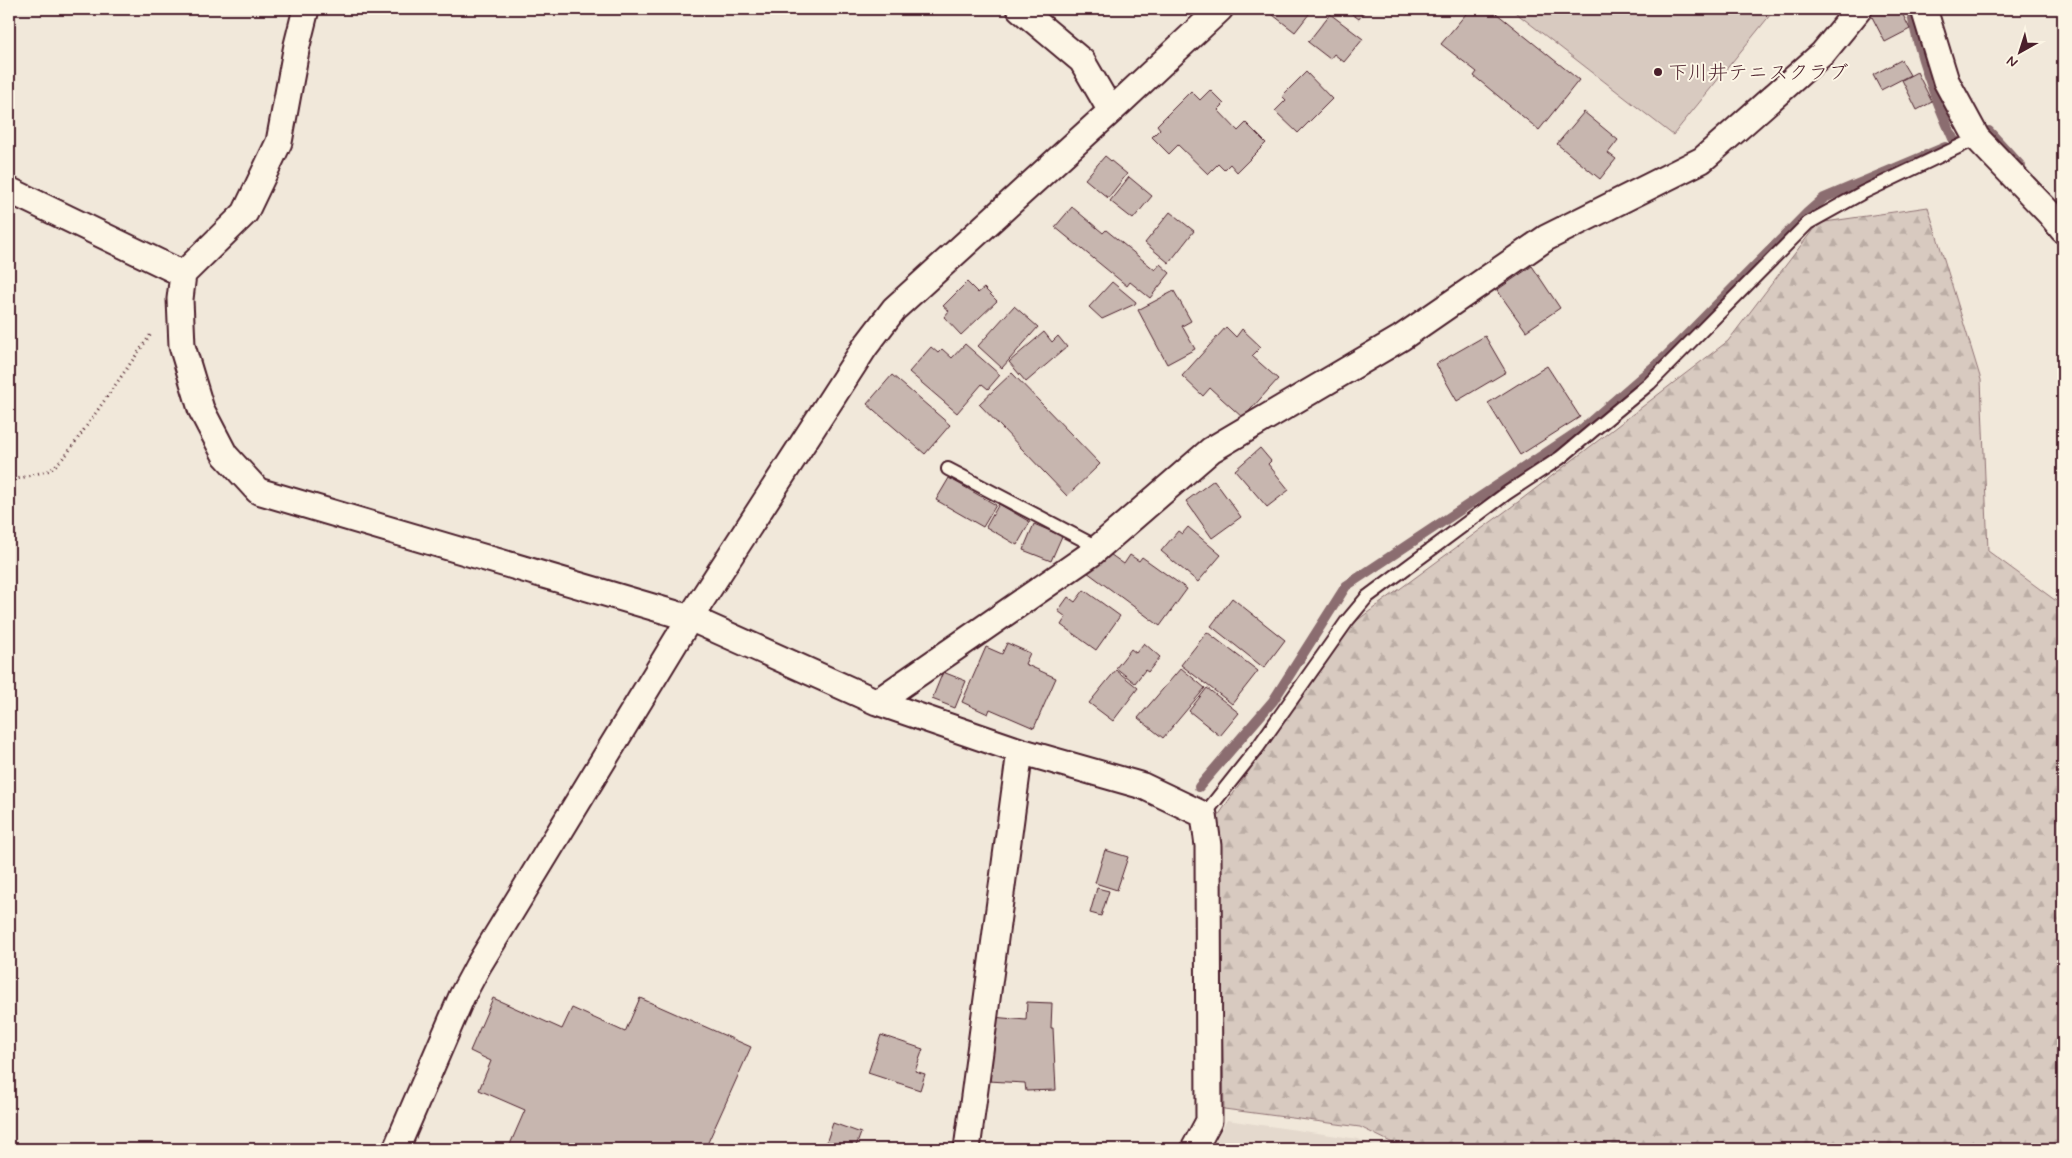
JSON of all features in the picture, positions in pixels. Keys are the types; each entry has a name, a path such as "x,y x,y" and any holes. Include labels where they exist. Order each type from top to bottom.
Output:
{"street":[{"path":"306,9 297,45 279,142 245,213 183,274 180,299 182,346 201,409 225,455 258,491 690,618 877,702 1020,750 1143,786 1204,814 1208,846 1209,1122 1194,1149"},
{"path":"1020,9 1082,61 1112,111"},
{"path":"396,1149 462,996 478,966 690,618 865,347 894,308 1112,111 1220,9"},
{"path":"877,702 1099,548 1211,450 1401,338 1546,238 1702,160 1823,53 1859,9"},
{"path":"1924,9 1946,81 1977,138 2063,230"},
{"path":"9,190 183,274"},
{"path":"967,1149 1020,750"}],"lane":[{"path":"1204,814 1258,747 1347,621 1367,597 1507,493 1560,458 1650,383 1808,223 1862,193 1977,138"},
{"path":"948,469 1099,548"}],"path":[{"path":"9,481 51,470 67,454 142,346 180,299"}],"shaded area":[{"path":"1227,1120 1358,1139 1380,1149 1211,1149"}],"green space":[{"name":"下川井テニスクラブ","path":"1511,9 1775,9 1673,135"},
{"path":"1928,207 1981,380 1988,551 2063,606 2063,1149 1405,1149 1360,1127 1224,1109 1218,816 1348,627 1518,502 1728,341 1818,223"}],"building":[{"path":"1271,9 1313,9 1295,32 1269,12"},
{"path":"1345,9 1366,9 1359,19"},
{"path":"1470,9 1491,9 1579,80 1539,130 1474,76 1477,72 1441,44"},
{"path":"1878,9 1900,9 1910,29 1885,42 1870,13"},
{"path":"1330,14 1363,39 1344,62 1334,54 1330,59 1308,42"},
{"path":"1901,60 1910,75 1881,90 1873,75"},
{"path":"1306,72 1332,99 1298,133 1275,111 1286,100 1282,96"},
{"path":"1917,72 1932,102 1917,110 1902,80"},
{"path":"1210,90 1224,104 1218,110 1238,131 1246,123 1266,143 1237,172 1230,164 1224,170 1218,164 1208,174 1178,145 1169,154 1152,137 1160,129 1157,125 1191,91 1200,100"},
{"path":"1584,112 1618,140 1608,153 1616,159 1600,179 1557,144"},
{"path":"1105,156 1127,174 1108,198 1085,179"},
{"path":"1129,177 1152,196 1133,219 1110,201"},
{"path":"1072,207 1103,233 1106,230 1155,270 1160,264 1170,273 1150,298 1130,282 1127,286 1055,227"},
{"path":"1170,212 1194,231 1169,263 1145,243"},
{"path":"1532,266 1560,308 1526,331 1497,290"},
{"path":"967,282 978,293 984,288 997,301 961,335 944,317 949,311 943,306"},
{"path":"1112,282 1136,302 1102,319 1089,307"},
{"path":"1174,291 1191,321 1182,326 1195,349 1167,364 1138,310"},
{"path":"1014,306 1038,327 1002,368 978,346"},
{"path":"1226,327 1236,337 1242,329 1261,347 1252,356 1278,379 1243,418 1210,388 1203,396 1182,376"},
{"path":"1044,332 1052,342 1058,336 1067,347 1026,382 1009,362"},
{"path":"1485,336 1506,372 1457,401 1436,364"},
{"path":"965,344 1000,375 988,389 982,384 957,413 909,372 931,347 938,353 942,349 952,358"},
{"path":"1547,366 1580,417 1520,455 1488,403"},
{"path":"1012,373 1100,464 1067,496 979,404"},
{"path":"892,375 950,425 925,454 867,404"},
{"path":"1260,448 1271,461 1268,464 1289,490 1267,507 1235,470"},
{"path":"949,478 996,505 983,527 936,500"},
{"path":"1214,480 1241,517 1212,538 1186,501"},
{"path":"999,504 1030,522 1017,545 986,527"},
{"path":"1034,524 1062,536 1051,561 1023,550"},
{"path":"1188,527 1221,555 1198,582 1161,551 1178,531 1182,534"},
{"path":"1107,552 1124,564 1130,555 1139,561 1142,557 1187,589 1160,626 1087,572"},
{"path":"1084,590 1120,616 1096,650 1061,625 1066,617 1058,611 1068,597 1075,602"},
{"path":"1232,598 1285,640 1264,668 1211,626"},
{"path":"1207,632 1258,671 1232,704 1181,665"},
{"path":"1007,643 1030,653 1025,664 1056,678 1034,728 990,709 988,714 962,702 986,647 1002,654"},
{"path":"1144,643 1160,657 1148,672 1145,670 1135,683 1116,668 1131,649 1136,653"},
{"path":"1181,668 1205,688 1163,738 1138,718"},
{"path":"1116,670 1138,688 1113,721 1089,703"},
{"path":"943,672 966,681 955,708 932,699"},
{"path":"1207,688 1239,713 1220,736 1189,711"},
{"path":"1105,850 1128,857 1117,890 1095,883"},
{"path":"1097,888 1109,891 1101,916 1090,913"},
{"path":"493,998 562,1029 572,1008 625,1032 640,998 751,1047 705,1149 508,1149 525,1110 479,1090 491,1061 470,1051"},
{"path":"1027,1002 1052,1003 1051,1028 1053,1028 1056,1090 1026,1091 1025,1083 988,1081 992,1017 1026,1020"},
{"path":"881,1035 923,1049 915,1071 925,1074 920,1090 868,1073"},
{"path":"833,1123 861,1133 855,1149 824,1149"}],"waterway":[{"path":"1911,9 1918,44 1941,110 1955,143 1989,131 2021,166"},
{"path":"1199,787 1273,701 1346,586 1582,429 1666,356 1824,198 1945,147"}],"place":[{"name":"下川井テニスクラブ","path":"1658,72"}]}
